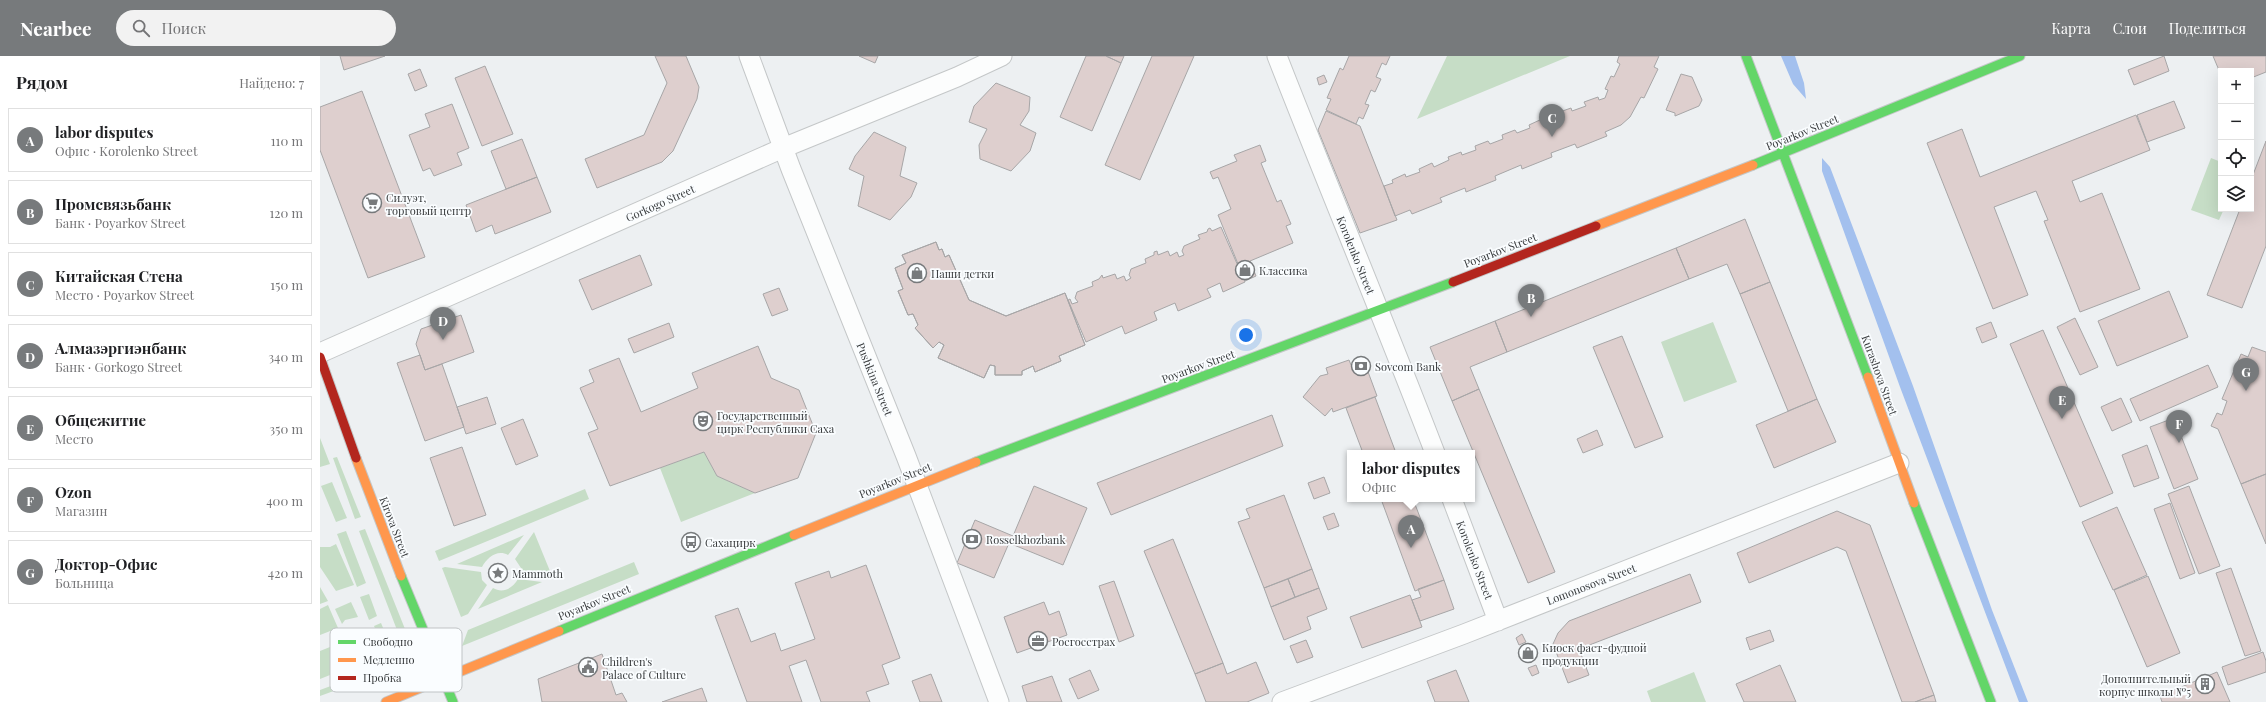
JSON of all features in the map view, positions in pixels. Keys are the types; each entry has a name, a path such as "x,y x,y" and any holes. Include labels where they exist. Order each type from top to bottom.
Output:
{"main road":[{"name":"Kurashova Street","path":"1746,56 1837,292 1899,463 1991,702"},
{"name":"Poyarkov Street","path":"462,670 917,484 1379,310 1784,153 2020,56"},
{"name":"Kirova Street","path":"320,357 380,523 423,628"},
{"name":"Poyarkov Street","path":"386,702 410,692"},
{"name":"Kirova Street","path":"449,692 453,702"}],"street":[{"name":"Pushkina Street","path":"749,56 783,148 917,484 999,702"},
{"name":"Gorkogo Street","path":"320,353 783,148 957,77 1002,56"},
{"name":"Korolenko Street","path":"1277,56 1434,450"},
{"name":"Lomonosova Street","path":"1282,702 1498,621 1899,463"},
{"name":"Korolenko Street","path":"1453,502 1498,621"}],"green space":[{"path":"1447,56 1570,56 1417,119"},
{"path":"2211,158 2218,161 2218,212 2223,212 2219,220 2191,210"},
{"path":"1713,322 1737,382 1684,402 1661,342"},
{"path":"320,438 330,464 320,467"},
{"path":"704,452 717,476 755,493 681,522 660,468"},
{"path":"337,457 361,517 355,519 333,458"},
{"path":"332,482 347,518 336,522 321,486"},
{"path":"585,489 589,499 439,561 435,551"},
{"path":"365,529 405,628 396,628 359,531"},
{"path":"346,531 366,583 357,587 337,534"},
{"path":"534,532 552,576 518,572 521,568 515,559"},
{"path":"524,535 508,555 500,553 493,555 482,567 457,564"},
{"path":"336,544 354,585 336,591 320,567 320,547 330,547"},
{"path":"634,562 639,574 462,646 468,630"},
{"path":"445,567 481,572 482,580 487,585 468,614 461,617 442,568"},
{"path":"518,579 542,582 478,609 493,588 497,590 507,589 511,587"},
{"path":"320,587 328,601 320,604"},
{"path":"369,594 377,616 369,620 360,597"},
{"path":"351,602 358,617 345,620 342,624 335,609"},
{"path":"328,605 338,628 330,628 330,631 320,635 320,609"},
{"path":"381,623 383,628 375,628 374,626"},
{"path":"330,647 330,675 320,679 320,651"},
{"path":"1694,672 1706,702 1651,702 1647,691"},
{"path":"330,686 331,692 320,696 320,690"}],"water":[{"path":"1781,56 1795,56 1804,83 1806,99 1793,84"},
{"path":"1822,158 1830,167 1913,386 1992,610 2028,702 2019,702 1900,387 1822,171"}],"building":[{"path":"340,56 385,56 344,70"},
{"path":"655,56 686,56 699,87 697,99 673,151 662,162 597,188 585,159 644,135 667,83"},
{"path":"859,56 878,56 875,63"},
{"path":"1086,56 1106,56 1121,63 1092,131 1060,117"},
{"path":"1106,56 1124,56 1121,63"},
{"path":"1152,56 1194,56 1140,180 1105,165"},
{"path":"1349,56 1390,56 1386,65 1382,63 1376,77 1381,79 1375,92 1371,90 1365,104 1369,105 1363,119 1359,117 1356,124 1326,110 1331,99 1327,98 1340,68 1343,70"},
{"path":"1619,56 1659,56 1654,67 1658,69 1644,98 1641,97 1630,117 1621,125 1605,132 1607,136 1577,148 1575,144 1551,153 1552,157 1522,169 1521,165 1495,176 1496,180 1466,192 1465,188 1440,198 1442,202 1412,214 1410,210 1395,216 1384,186 1393,183 1392,180 1405,174 1406,177 1420,172 1419,169 1432,163 1434,167 1449,160 1448,157 1461,152 1462,155 1476,150 1475,146 1488,141 1490,144 1503,139 1502,135 1515,130 1517,133 1530,128 1529,125 1542,119 1544,122 1558,117 1557,113 1571,108 1572,111 1586,106 1584,102 1598,97 1599,100 1605,98 1608,90 1605,89 1611,76 1614,77 1620,64 1617,62"},
{"path":"2164,56 2169,71 2134,85 2128,70"},
{"path":"2213,56 2266,56 2266,72 2254,77 2254,68 2218,68"},
{"path":"485,66 513,134 482,146 455,78"},
{"path":"420,69 427,86 415,91 408,74"},
{"path":"1681,74 1692,77 1702,100 1699,106 1675,116 1675,113 1666,110"},
{"path":"1324,75 1327,82 1319,85 1317,78"},
{"path":"996,83 1030,97 1029,111 1020,125 1036,133 1030,151 1011,171 980,159 979,145 987,129 969,122 974,106"},
{"name":"Силуэт, торговый центр","path":"362,91 425,257 368,278 320,150 320,107"},
{"path":"2174,101 2185,128 2147,142 2137,115"},
{"path":"452,104 469,148 457,153 462,165 434,176 430,168 423,171 409,135 430,127 425,114"},
{"path":"1326,111 1360,126 1397,220 1360,233 1318,130"},
{"path":"2136,115 2150,150 2072,181 2080,202 2102,193 2140,289 2080,312 2044,221 2048,220 2036,191 1994,207 2028,295 1993,309 1927,143 1962,129 1980,177"},
{"path":"874,132 906,147 900,176 917,183 911,197 890,220 858,206 864,176 849,169 855,156"},
{"path":"522,139 537,177 506,189 491,151"},
{"path":"2266,141 2266,246 2242,308 2207,295 2239,212 2254,212 2254,172"},
{"path":"1260,145 1266,161 1261,163 1277,202 1281,200 1291,224 1286,226 1293,243 1250,261 1256,276 1245,281 1218,215 1231,209 1218,177 1213,179 1210,172 1237,161 1234,155"},
{"path":"537,177 551,212 495,234 492,225 476,232 466,205"},
{"path":"1745,219 1770,282 1740,294 1727,264 1689,279 1676,248"},
{"path":"1221,227 1245,282 1223,292 1220,283 1207,289 1211,297 1178,311 1175,303 1154,312 1157,320 1125,334 1122,326 1086,342 1068,300 1070,299 1072,304 1078,302 1075,298 1077,292 1093,286 1092,282 1099,279 1102,275 1103,278 1115,274 1117,279 1124,276 1126,281 1131,278 1129,275 1131,269 1146,263 1145,259 1154,255 1154,252 1157,251 1158,255 1168,251 1170,256 1177,252 1179,257 1184,255 1182,251 1184,246 1200,239 1198,235 1207,232 1210,228 1212,231"},
{"path":"936,242 939,250 942,249 945,257 949,255 969,300 1006,316 1065,293 1085,345 1059,356 1061,361 1035,372 1033,366 1022,371 1022,375 995,375 995,366 990,365 984,378 938,358 944,345 939,342 933,348 915,328 918,325 913,314 908,315 898,291 903,289 895,268 906,263 902,255"},
{"path":"936,242 939,250 942,249 945,257 949,255 969,300 1006,316 1065,293 1085,345 1059,356 1061,361 1035,372 1033,366 1022,371 1022,375 995,375 995,366 990,365 984,378 938,358 944,345 939,342 933,348 915,328 918,325 913,314 908,315 898,291 903,289 895,268 906,263 902,255"},
{"path":"1676,248 1689,279 1507,352 1495,321"},
{"path":"640,255 652,285 592,310 579,280"},
{"path":"1770,282 1817,399 1788,411 1740,294"},
{"path":"779,288 788,310 772,316 763,294"},
{"path":"2169,291 2188,337 2117,366 2098,321"},
{"path":"461,315 474,352 425,370 416,344 421,329"},
{"path":"2075,318 2098,367 2080,375 2057,327"},
{"path":"1495,321 1507,352 1470,367 1479,389 1452,401 1430,347"},
{"path":"1991,322 1997,337 1982,343 1976,328"},
{"path":"669,323 674,337 634,353 628,339"},
{"path":"2043,330 2113,493 2080,507 2010,344"},
{"path":"1622,336 1663,437 1635,448 1593,347"},
{"name":"Государственный цирк Республики Саха","path":"758,346 771,378 799,390 816,433 798,478 755,493 717,476 704,452 610,486 588,433 598,429 580,388 594,382 589,370 619,358 641,412 698,388 692,373"},
{"path":"2252,347 2266,352 2266,474 2241,484 2218,429 2211,426 2217,413 2222,415 2227,401 2222,399 2241,354 2248,357"},
{"path":"420,355 425,370 442,364 464,427 425,441 397,363"},
{"path":"1349,360 1351,365 1364,361 1377,396 1333,412 1332,408 1325,416 1303,397 1320,376 1328,374 1326,368"},
{"path":"2208,365 2218,387 2140,421 2130,399"},
{"path":"1479,389 1555,572 1528,583 1475,456 1475,450 1472,450 1452,401"},
{"path":"487,397 496,424 466,434 457,407"},
{"path":"1375,397 1395,450 1362,450 1346,408"},
{"path":"2121,398 2132,422 2112,431 2101,407"},
{"path":"1817,399 1836,442 1774,468 1756,425"},
{"path":"1272,415 1283,446 1111,515 1097,483"},
{"path":"2174,418 2198,479 2174,489 2150,427"},
{"path":"523,419 538,456 516,465 501,428"},
{"path":"1597,430 1603,445 1583,453 1577,439"},
{"path":"2147,445 2159,478 2134,487 2122,455"},
{"path":"462,447 486,515 454,526 430,458"},
{"path":"2266,474 2266,544 2241,484"},
{"path":"1324,477 1330,493 1314,499 1308,483"},
{"path":"1034,486 1087,508 1063,565 1009,543 994,578 957,563 975,520 1013,536"},
{"path":"2189,486 2220,566 2199,574 2168,494"},
{"path":"1284,495 1312,569 1264,588 1238,522 1250,518 1246,509"},
{"path":"1382,502 1414,502 1444,580 1415,591"},
{"path":"2170,503 2195,573 2180,579 2154,509"},
{"path":"2117,507 2147,575 2113,590 2082,522"},
{"path":"1837,511 1870,525 1934,695 1915,702 1902,702 1846,551 1837,547 1749,583 1737,553"},
{"path":"1334,513 1339,526 1328,530 1323,517"},
{"path":"1173,539 1223,663 1195,674 1144,551"},
{"path":"866,565 900,658 882,665 889,684 866,692 870,702 821,702 806,660 789,666 802,702 747,702 715,616 738,608 751,642 775,633 781,651 815,639 795,583 829,571 831,578"},
{"path":"2231,568 2261,651 2245,656 2216,573"},
{"path":"1312,569 1319,588 1295,597 1288,579"},
{"path":"1690,574 1701,602 1579,649 1589,675 1568,683 1553,644 1558,633 1569,621"},
{"path":"2148,576 2180,653 2147,667 2114,590"},
{"path":"1288,579 1295,597 1271,607 1264,588"},
{"path":"1444,580 1454,609 1420,621 1412,600 1421,597 1418,589"},
{"path":"1114,581 1134,636 1119,642 1099,586"},
{"path":"1319,588 1327,609 1307,617 1311,629 1284,640 1271,607"},
{"path":"1410,595 1422,627 1362,648 1350,617"},
{"path":"1044,602 1049,615 1059,611 1067,635 1017,653 1004,617"},
{"path":"1770,630 1774,641 1750,650 1746,638"},
{"path":"1522,634 1526,642 1519,645 1516,638"},
{"path":"1306,640 1313,657 1297,663 1290,646"},
{"name":"Киоск фаст-фудной продукции","path":"1531,646 1535,656 1526,660 1522,649"},
{"path":"2263,652 2266,661 2266,672 2228,685 2222,667"},
{"name":"Children's Palace of Culture","path":"602,654 616,695 622,693 627,702 542,702 538,679"},
{"path":"1256,662 1269,693 1247,702 1206,702 1195,674 1223,663 1227,674"},
{"path":"1536,665 1539,673 1532,676 1528,668"},
{"path":"1780,665 1796,702 1744,702 1736,684"},
{"path":"1090,670 1099,690 1078,699 1069,679"},
{"path":"1456,670 1469,702 1435,702 1427,681"},
{"name":"Дополнительный корпус школы №5","path":"2217,672 2230,702 2162,702 2160,696"},
{"path":"931,674 942,702 920,702 912,681"},
{"path":"1052,676 1062,702 1027,702 1022,686"},
{"name":"Children's Palace of Culture","path":"702,688 707,702 662,702"},
{"path":"1934,695 1936,702 1915,702"}],"traffic: fast":[{"path":"1746,56 1868,377"},
{"path":"1753,165 2020,56"},
{"path":"976,462 1453,282"},
{"path":"1914,503 1991,702"},
{"path":"559,631 794,535"},
{"path":"401,576 422,628"},
{"path":"449,692 453,702"}],"traffic: slow":[{"path":"1596,226 1753,165"},
{"path":"1868,377 1914,503"},
{"path":"356,458 401,576"},
{"path":"794,535 976,462"},
{"path":"462,671 559,631"},
{"path":"386,702 410,692"}],"traffic: jam":[{"path":"1453,282 1596,226"},
{"path":"320,357 356,458"}],"place":[{"name":"Китайская Стена","path":"1552,137"},
{"name":"Силуэт, торговый центр","path":"372,203"},
{"name":"Классика","path":"1245,270"},
{"name":"Наши детки","path":"917,273"},
{"name":"Промсвязьбанк","path":"1531,317"},
{"name":"Алмазэргиэнбанк","path":"443,340"},
{"name":"Sovcom Bank","path":"1361,366"},
{"name":"Доктор-Офис","path":"2246,391"},
{"name":"Общежитие","path":"2062,419"},
{"name":"Государственный цирк Республики Саха","path":"703,421"},
{"name":"Ozon","path":"2179,443"},
{"name":"Rosselkhozbank","path":"972,539"},
{"name":"Сахацирк","path":"691,542"},
{"name":"labor disputes","path":"1411,548"},
{"name":"Mammoth","path":"498,573"},
{"name":"Росгосстрах","path":"1038,641"},
{"name":"Киоск фаст-фудной продукции","path":"1528,653"},
{"name":"Children's Palace of Culture","path":"588,667"},
{"name":"Дополнительный корпус школы №5","path":"2205,684"}]}
